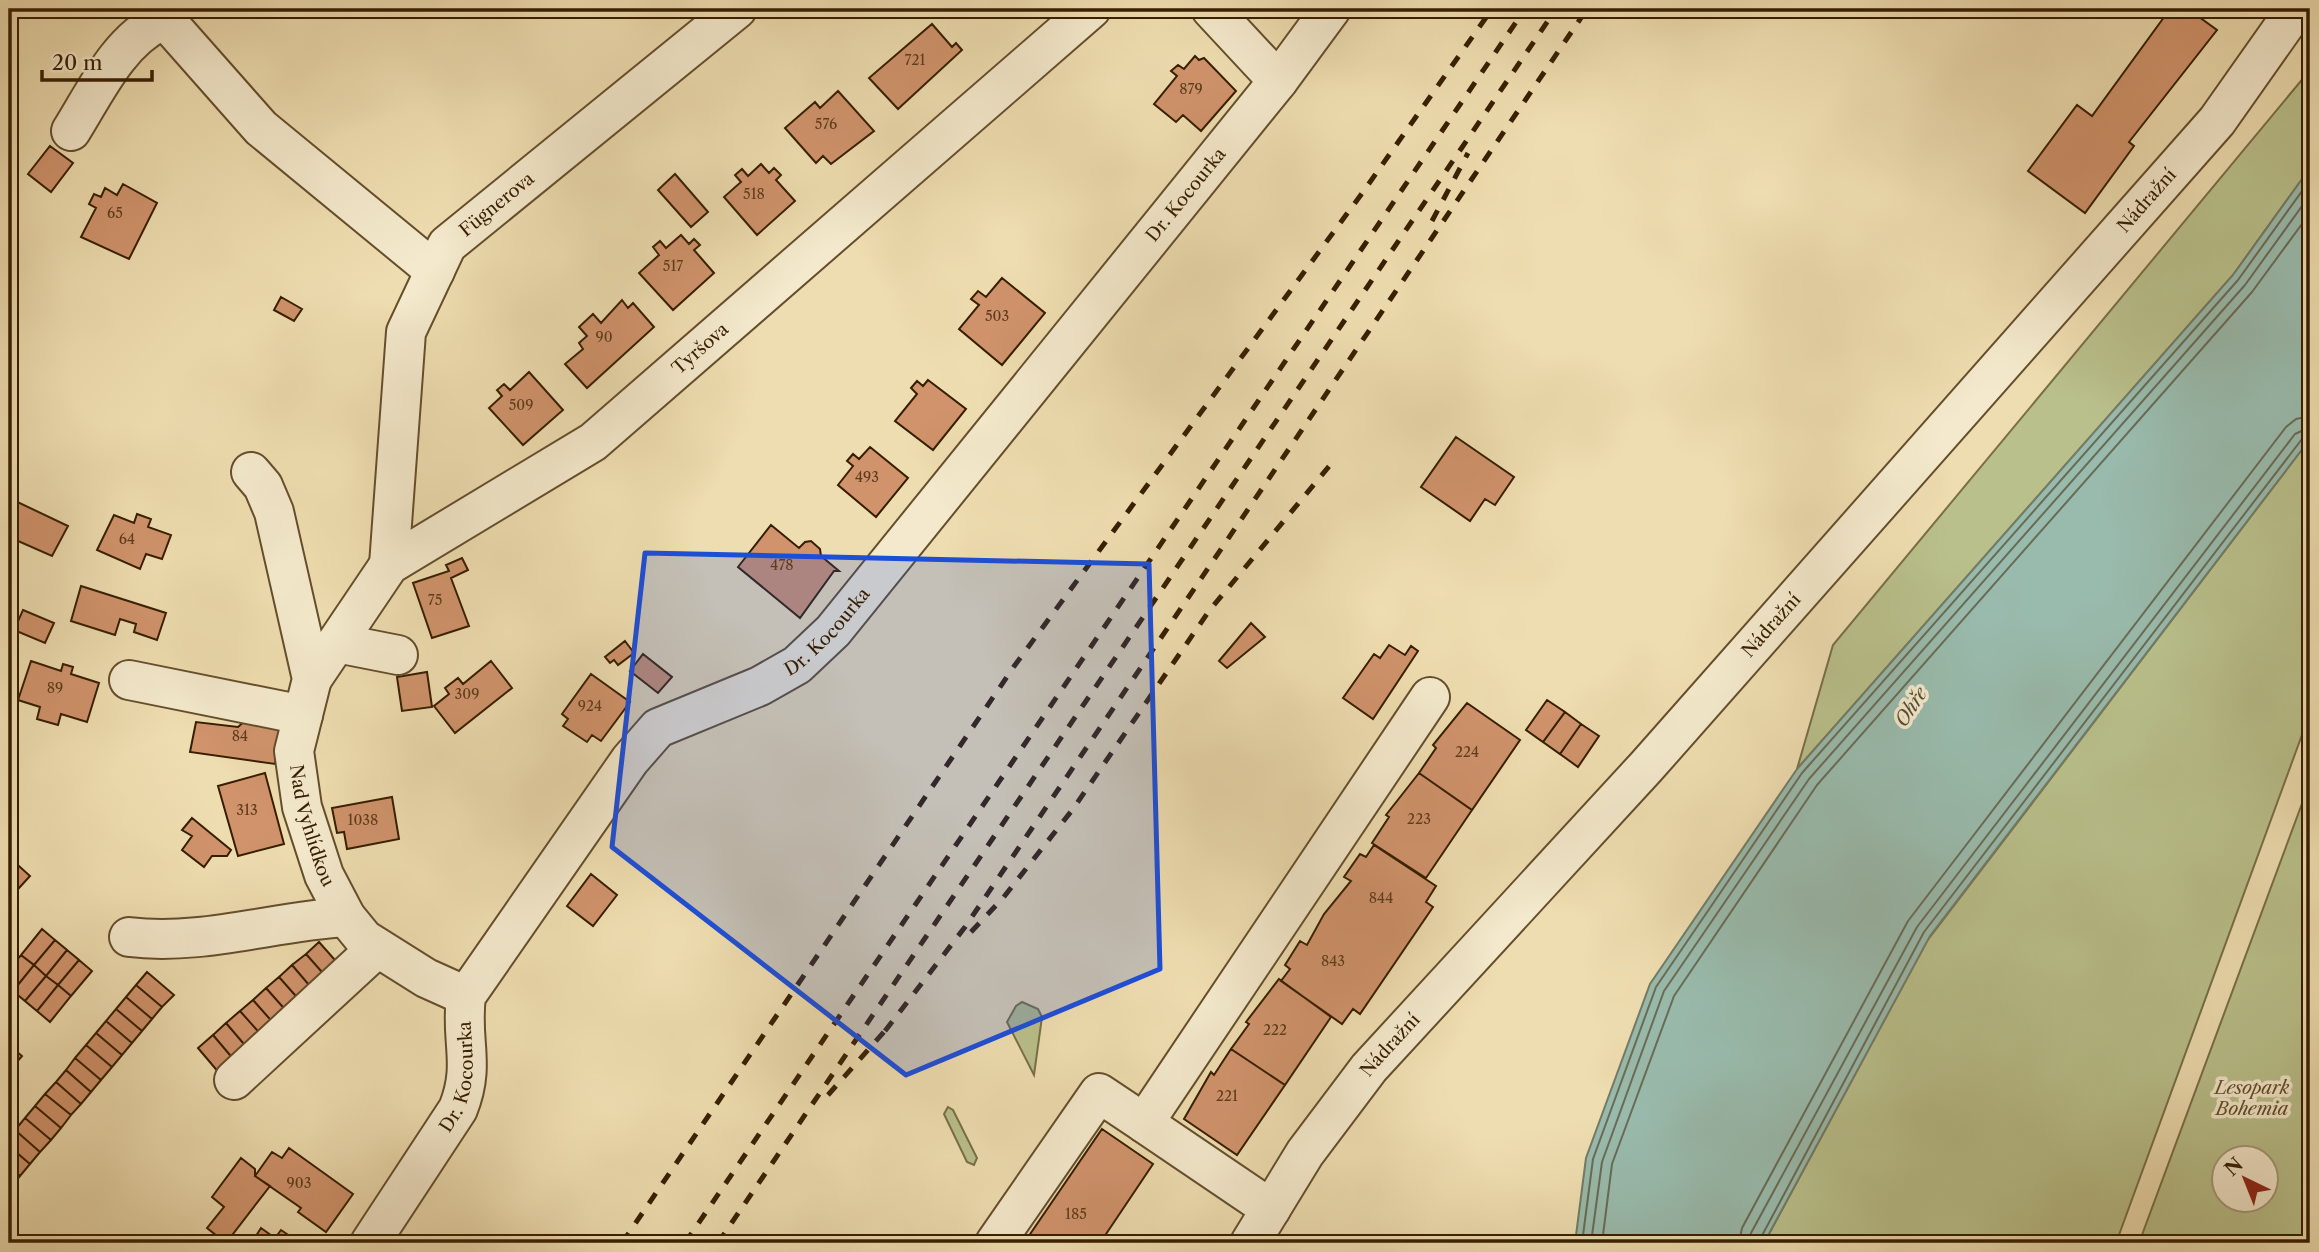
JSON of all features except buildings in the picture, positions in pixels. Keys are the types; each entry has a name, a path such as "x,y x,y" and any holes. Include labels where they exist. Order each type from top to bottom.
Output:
{"street":[{"name":"Tyršova","path":"308,697 337,643 389,565 593,442 1091,9"},
{"path":"1211,9 1278,81"},
{"name":"Dr. Kocourka","path":"370,1243 458,1109 463,1097 468,1084 469,1061 463,1022 466,996 630,760 658,727 760,686 788,670 833,631 1278,81 1331,9"},
{"name":"Nádražní","path":"1250,1243 1305,1153 1369,1068 1646,767 2217,121 2296,9"},
{"name":"Fügnerova","path":"389,565 406,332 447,245 725,13"},
{"path":"71,131 122,51 142,32 161,21 170,25 261,128 435,271"},
{"name":"Nad Vyhlídkou","path":"251,472 263,486 274,512 308,697 294,751 302,807 324,875 346,917 364,939 426,978 466,996"},
{"path":"337,643 398,655"},
{"path":"129,680 308,697"},
{"path":"1144,1123 1430,697"},
{"path":"129,937 164,941 309,919 346,917"},
{"path":"234,1080 377,948"},
{"path":"995,1243 1100,1093 1271,1209"}],"highlighted area":[{"path":"645,553 1149,564 1160,969 906,1075 612,847"}],"green space":[{"path":"2310,70 2310,168 2233,275 1797,769 1833,645"},
{"path":"2310,439 2310,713 2116,1243 1764,1243 1927,941"},
{"name":"Lesopark Bohemia","path":"2310,782 2310,1243 2139,1243"},
{"path":"1022,1002 1038,1009 1042,1017 1034,1075 1007,1022 1016,1006"},
{"path":"948,1107 953,1110 977,1158 974,1165 967,1162 944,1114"}],"water":[{"name":"Ohře","path":"2310,168 2310,439 1930,936 1764,1243 1575,1243 1586,1158 1650,984 1797,769 2233,275"}],"railway":[{"path":"622,1243 1015,665 1363,192 1492,9"},
{"path":"685,1243 1525,9"},
{"path":"718,1243 1556,9"},
{"path":"885,1031 965,927 1587,9"},
{"path":"1432,221 1468,153"},
{"path":"971,932 1003,898 1073,809 1209,611 1331,464"},
{"path":"828,1095 891,1024"}]}
